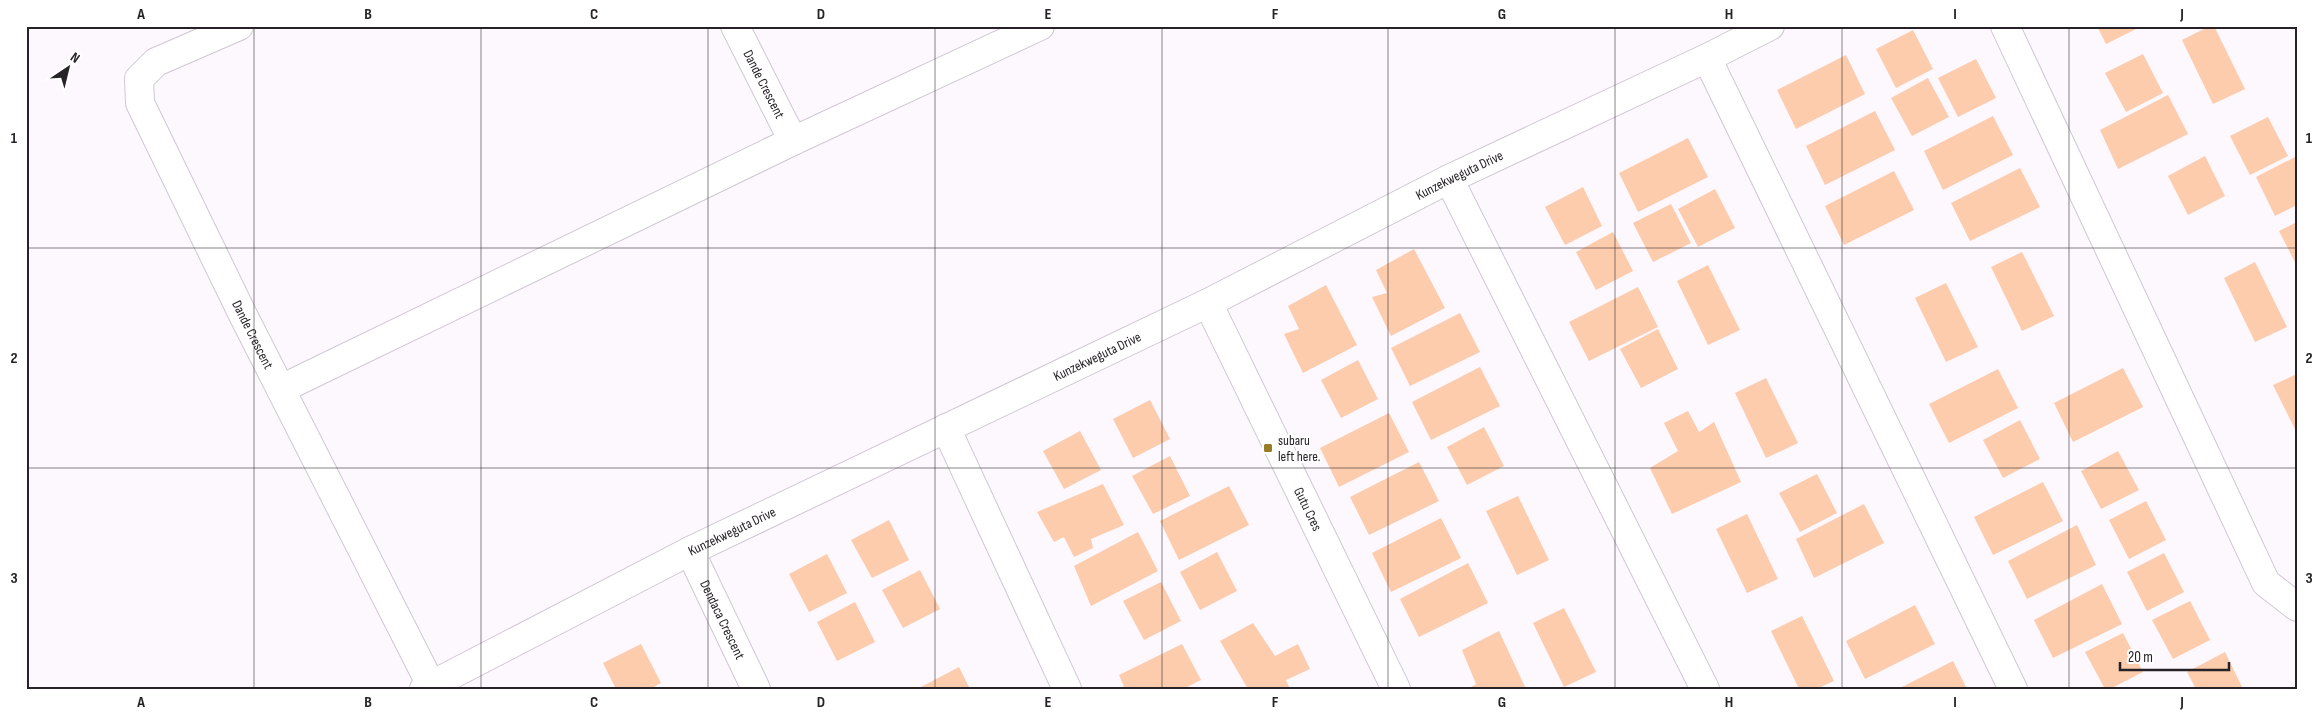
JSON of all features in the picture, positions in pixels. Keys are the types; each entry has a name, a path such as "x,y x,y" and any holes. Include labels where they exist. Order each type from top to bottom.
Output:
{"street":[{"name":"Dande Crescent","path":"239,26 156,62 139,79 140,103 429,688"},
{"name":"Dande Crescent","path":"735,26 793,141"},
{"path":"281,389 793,141 1040,26"},
{"name":"Kunzekweguta Drive","path":"429,688 690,551 1208,303 1449,179 1707,58 1742,33 1770,26"},
{"path":"2005,26 2266,583 2297,607"},
{"path":"1707,58 2013,689"},
{"path":"1449,179 1705,689"},
{"name":"Gutu Cres","path":"1208,303 1396,689"},
{"path":"946,428 1067,689"},
{"name":"Dendaca Crescent","path":"690,551 756,689"}],"building":[{"path":"2097,26 2142,26 2106,44"},
{"path":"2210,26 2214,26 2245,89 2213,104 2182,40"},
{"path":"1913,30 1933,69 1896,88 1876,49"},
{"path":"2143,54 2163,93 2126,112 2105,73"},
{"path":"1846,55 1865,94 1796,129 1777,90"},
{"path":"1976,59 1996,98 1958,117 1938,78"},
{"path":"1928,78 1949,117 1912,136 1891,98"},
{"path":"2168,95 2188,134 2118,169 2100,130"},
{"path":"1875,111 1895,150 1825,185 1806,146"},
{"path":"1993,116 2013,155 1943,190 1924,151"},
{"path":"2268,117 2288,156 2250,175 2230,136"},
{"path":"1688,138 1708,177 1638,212 1619,173"},
{"path":"2205,156 2225,196 2188,215 2168,176"},
{"path":"2297,156 2297,205 2275,216 2256,177"},
{"path":"2020,168 2040,207 1970,241 1951,203"},
{"path":"1894,171 1914,210 1844,245 1825,206"},
{"path":"1583,187 1602,226 1565,245 1545,207"},
{"path":"1715,189 1735,228 1698,247 1678,209"},
{"path":"1671,204 1691,243 1653,262 1633,223"},
{"path":"2297,222 2297,266 2279,231"},
{"path":"1613,232 1633,271 1596,290 1576,252"},
{"path":"1414,249 1445,308 1391,336 1372,297 1387,293 1376,270"},
{"path":"2022,252 2054,316 2022,331 1991,267"},
{"path":"2255,262 2287,327 2255,342 2224,278"},
{"path":"1708,265 1740,330 1708,345 1677,281"},
{"path":"1946,283 1978,347 1946,362 1915,298"},
{"path":"1326,285 1357,345 1303,373 1284,334 1299,329 1288,306"},
{"path":"1638,287 1658,327 1589,361 1569,322"},
{"path":"1460,313 1480,352 1410,386 1391,348"},
{"path":"1658,329 1678,369 1641,388 1620,349"},
{"path":"1358,360 1378,399 1341,418 1321,380"},
{"path":"1480,367 1500,406 1431,440 1412,402"},
{"path":"2123,368 2143,407 2073,442 2054,403"},
{"path":"1998,369 2018,408 1949,443 1929,404"},
{"path":"2297,374 2297,433 2273,385"},
{"path":"1766,378 1798,443 1766,458 1735,393"},
{"path":"1150,400 1170,439 1133,458 1113,419"},
{"path":"1688,411 1699,432 1714,422 1741,482 1672,514 1650,468 1678,451 1664,423"},
{"path":"1389,413 1409,452 1339,487 1320,448"},
{"path":"2020,420 2040,459 2003,478 1983,440"},
{"path":"1484,427 1504,466 1467,485 1447,447"},
{"path":"1080,431 1101,470 1064,489 1043,451"},
{"path":"2118,451 2139,490 2101,509 2081,471"},
{"path":"1170,456 1190,496 1153,514 1132,476"},
{"path":"1419,462 1439,501 1369,535 1350,497"},
{"path":"1817,474 1837,513 1800,532 1779,493"},
{"path":"2043,482 2063,521 1993,555 1974,517"},
{"path":"1103,484 1124,525 1091,539 1093,548 1074,557 1064,537 1054,542 1037,512"},
{"path":"1229,486 1249,525 1179,560 1160,521"},
{"path":"1518,496 1549,560 1517,575 1486,511"},
{"path":"2146,501 2166,540 2129,559 2109,520"},
{"path":"1864,504 1884,543 1814,578 1796,539"},
{"path":"1747,514 1778,579 1747,593 1716,529"},
{"path":"1441,518 1461,558 1391,592 1372,553"},
{"path":"889,520 909,560 872,578 851,540"},
{"path":"2077,525 2096,565 2027,599 2008,561"},
{"path":"1138,532 1158,571 1091,606 1074,566"},
{"path":"1217,552 1237,591 1200,610 1180,572"},
{"path":"2164,553 2184,592 2147,611 2127,572"},
{"path":"827,554 847,593 809,612 789,574"},
{"path":"1468,563 1488,603 1419,637 1400,599"},
{"path":"920,570 940,609 903,628 882,590"},
{"path":"1161,582 1181,621 1144,640 1123,601"},
{"path":"2102,584 2122,624 2053,658 2034,620"},
{"path":"2190,601 2210,640 2173,659 2152,620"},
{"path":"855,602 875,642 837,661 817,622"},
{"path":"1915,605 1935,644 1865,679 1846,641"},
{"path":"1564,608 1596,672 1564,687 1533,623"},
{"path":"1802,616 1834,681 1816,689 1799,689 1771,631"},
{"path":"1253,623 1275,656 1298,644 1310,669 1286,680 1290,689 1248,689 1220,641"},
{"path":"1499,631 1526,689 1468,689 1476,684 1462,650"},
{"path":"2123,633 2143,672 2110,689 2105,689 2085,652"},
{"path":"641,644 661,683 650,689 616,689 603,663"},
{"path":"1182,644 1201,680 1183,689 1125,689 1119,675"},
{"path":"2225,652 2243,689 2196,689 2187,672"},
{"path":"1953,661 1967,689 1898,689"},
{"path":"959,667 970,689 922,689 921,687"}],"place":[{"name":"subaru left here.","path":"1268,448"}]}
